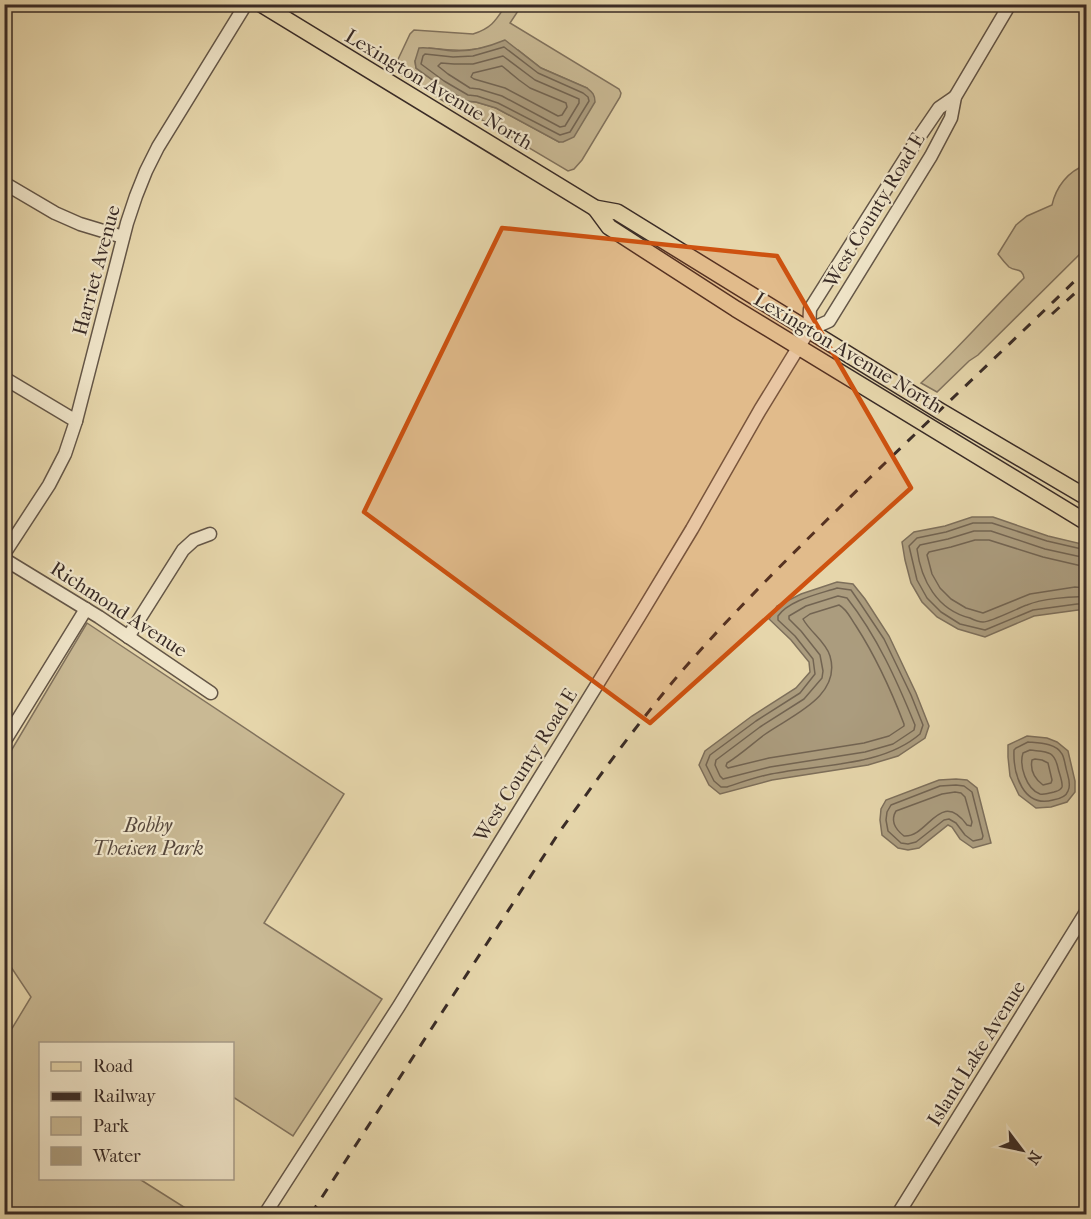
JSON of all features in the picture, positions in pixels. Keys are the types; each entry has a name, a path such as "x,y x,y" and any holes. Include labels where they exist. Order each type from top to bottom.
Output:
{"main road":[{"name":"Lexington Avenue North","path":"261,4 596,208 617,212 940,411 1086,497"},
{"name":"Lexington Avenue North","path":"596,208 609,227 736,309 1086,522"}],"street":[{"name":"Harriet Avenue","path":"4,554 57,471 65,454 76,421 123,237 136,196 158,147 246,4"},
{"name":"West County Road E","path":"809,330 829,321 936,148 951,118 955,97 1010,4"},
{"name":"West County Road E","path":"265,1215 399,1006 692,529 809,330 810,309 915,143 939,108 955,97"},
{"path":"4,183 55,213 80,224 123,237"},
{"path":"4,378 76,421"},
{"path":"128,637 183,550 194,540 210,534"},
{"name":"Richmond Avenue","path":"4,559 86,609 211,693"},
{"path":"6,738 86,609"},
{"name":"Island Lake Avenue","path":"898,1215 1086,912"}],"highlighted area":[{"path":"502,228 777,256 911,488 650,723 364,512"}],"green space":[{"path":"506,5 522,5 510,23 619,89 621,93 582,160 574,169 568,171 455,104 453,107 393,70 414,30 473,34 489,26","holes":["487,47 518,50 541,68 587,88 559,142 496,108 466,101 416,68 415,61 429,48 465,50"]},
{"path":"1086,165 1086,248 978,355 937,392 921,383 1024,278 1022,272 1009,267 998,254 1016,225 1027,216 1052,205 1056,192 1064,180 1074,171"},
{"name":"Bobby Theisen Park","path":"87,623 344,794 264,923 382,999 293,1136 234,1098 234,1042 39,1042 39,1180 141,1180 195,1214 5,1214 5,1040 31,997 5,958 5,761"}],"water":[{"path":"505,40 541,68 587,88 593,94 595,102 574,137 559,142 496,108 466,101 416,68 415,61 419,48 467,51"},
{"path":"972,517 993,517 1048,536 1086,545 1086,610 1034,616 985,637 958,629 937,617 922,602 911,583 902,542 914,532 945,526"},
{"path":"837,582 853,584 889,636 929,726 925,738 898,756 868,765 772,780 720,794 709,785 699,765 705,751 752,716 796,688 810,672 809,662 791,640 769,619 777,606 801,594"},
{"path":"1027,736 1047,738 1057,742 1068,751 1075,781 1075,792 1067,802 1051,807 1036,808 1019,795 1010,776 1008,745"},
{"path":"939,780 967,780 977,788 991,843 973,848 960,839 948,825 919,848 908,850 898,848 882,835 881,809 886,800"}],"railway":[{"path":"311,1214 558,834 681,672 795,551 1086,270"},
{"path":"1052,314 1086,283"}]}
